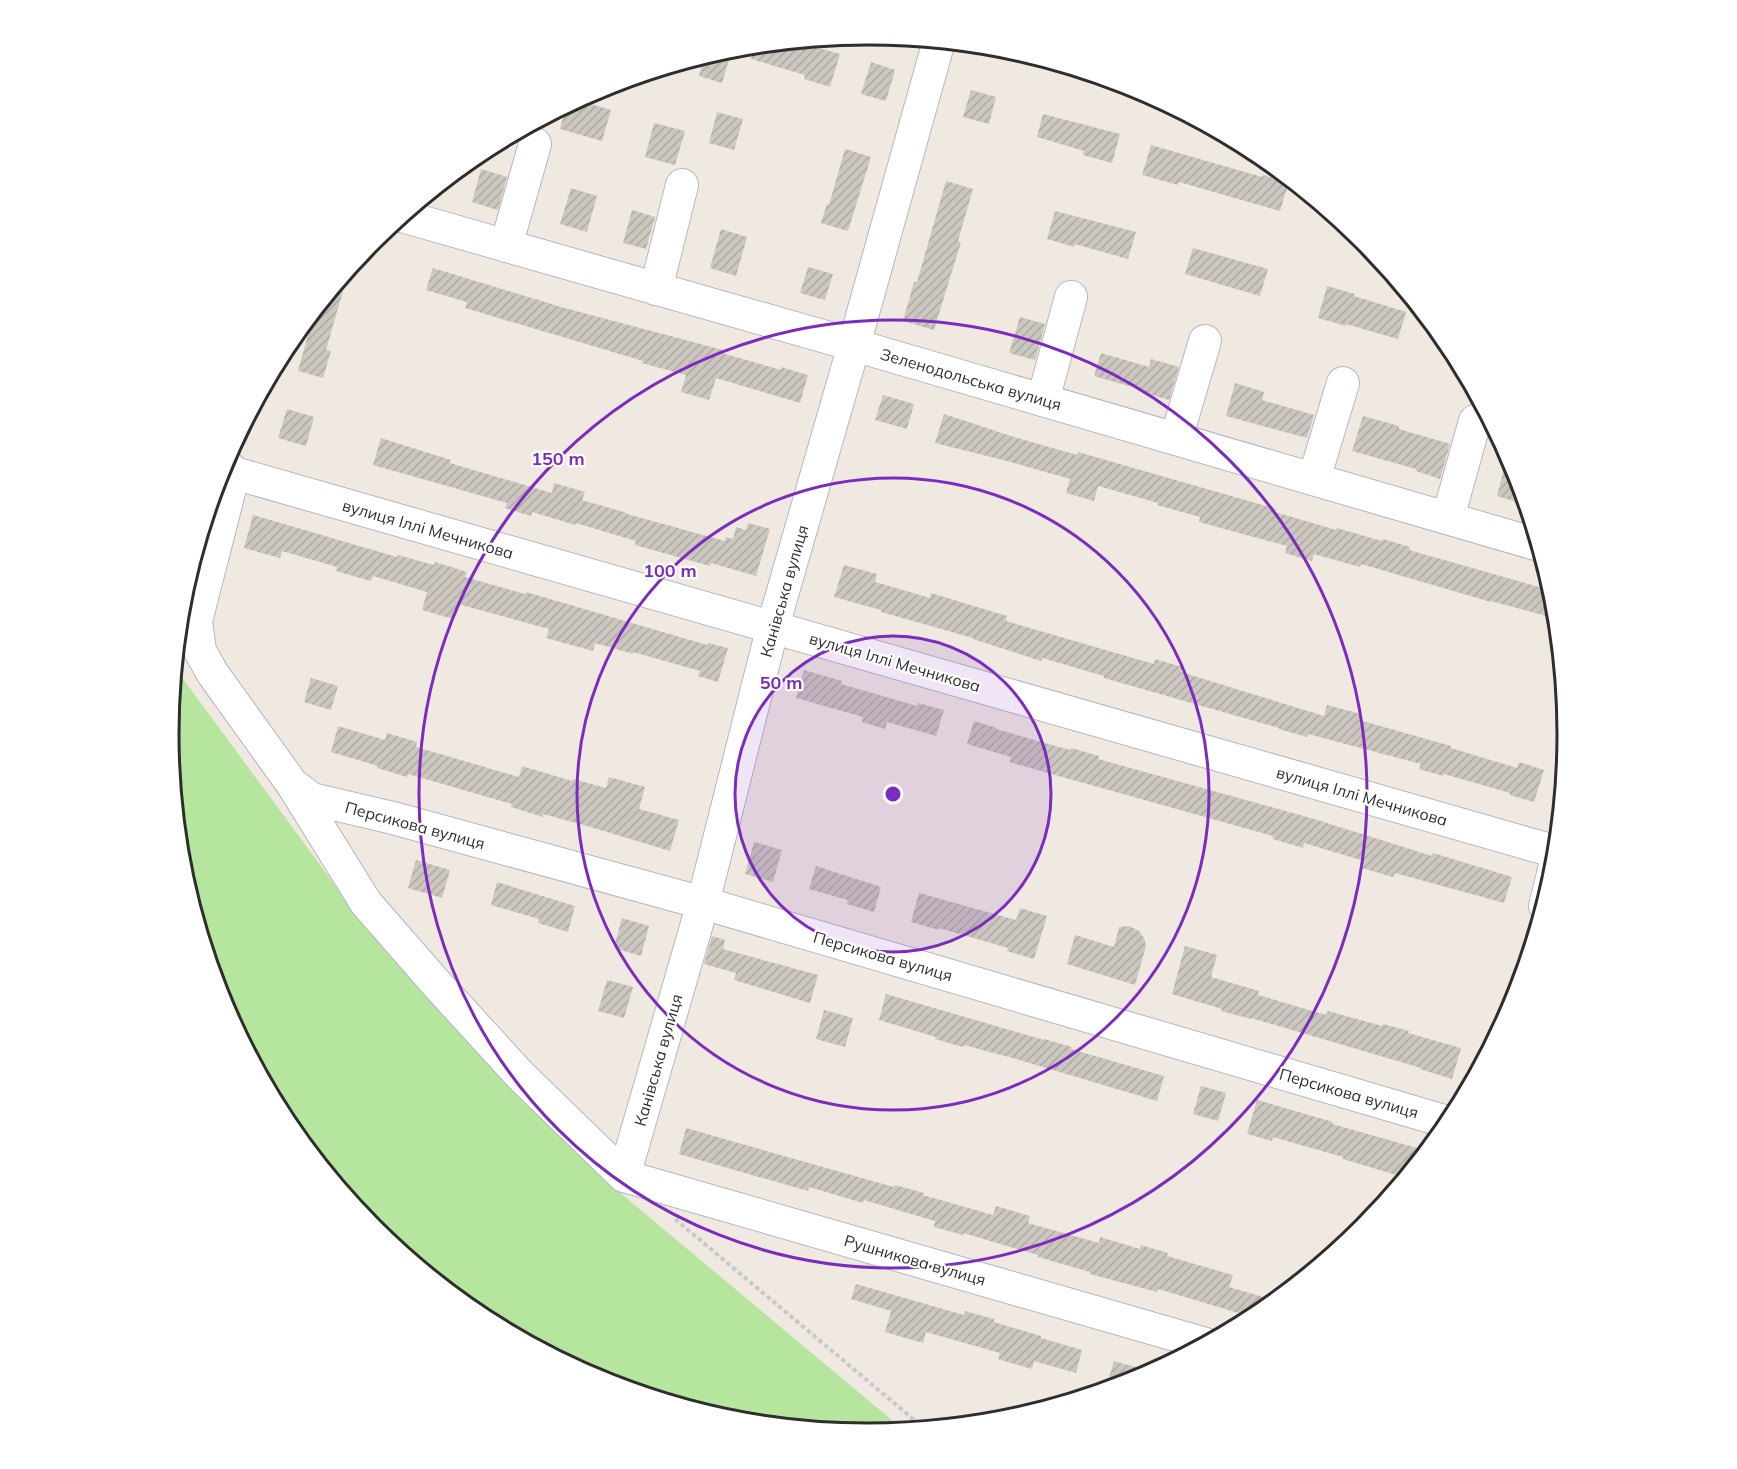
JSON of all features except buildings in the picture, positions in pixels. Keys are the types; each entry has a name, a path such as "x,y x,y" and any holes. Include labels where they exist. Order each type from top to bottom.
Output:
{"street":[{"name":"Канівська вулиця","path":"624,1176 703,903 773,626 937,49"},
{"path":"506,246 535,144"},
{"path":"656,289 682,186"},
{"name":"Зеленодольська вулиця","path":"411,219 1531,543"},
{"path":"1043,400 1071,297"},
{"path":"1176,439 1205,341"},
{"path":"1314,479 1343,383"},
{"path":"1448,518 1476,421"},
{"name":"вулиця Іллі Мечникова","path":"232,468 1548,849"},
{"path":"224,491 196,621 200,651 213,674 302,791 366,903 520,1075 624,1176"},
{"name":"Персикова вулиця","path":"302,791 703,903 1441,1120"},
{"name":"Рушникова вулиця","path":"624,1176 1196,1341"}],"path":[{"path":"670,1214 917,1423"}],"green space":[{"path":"181,677 337,888 612,1186 896,1423 823,1423 734,1411 690,1401 605,1372 524,1332 485,1308 449,1282 381,1222 321,1154 295,1118 271,1079 231,998 202,913 185,824 180,780"}]}
